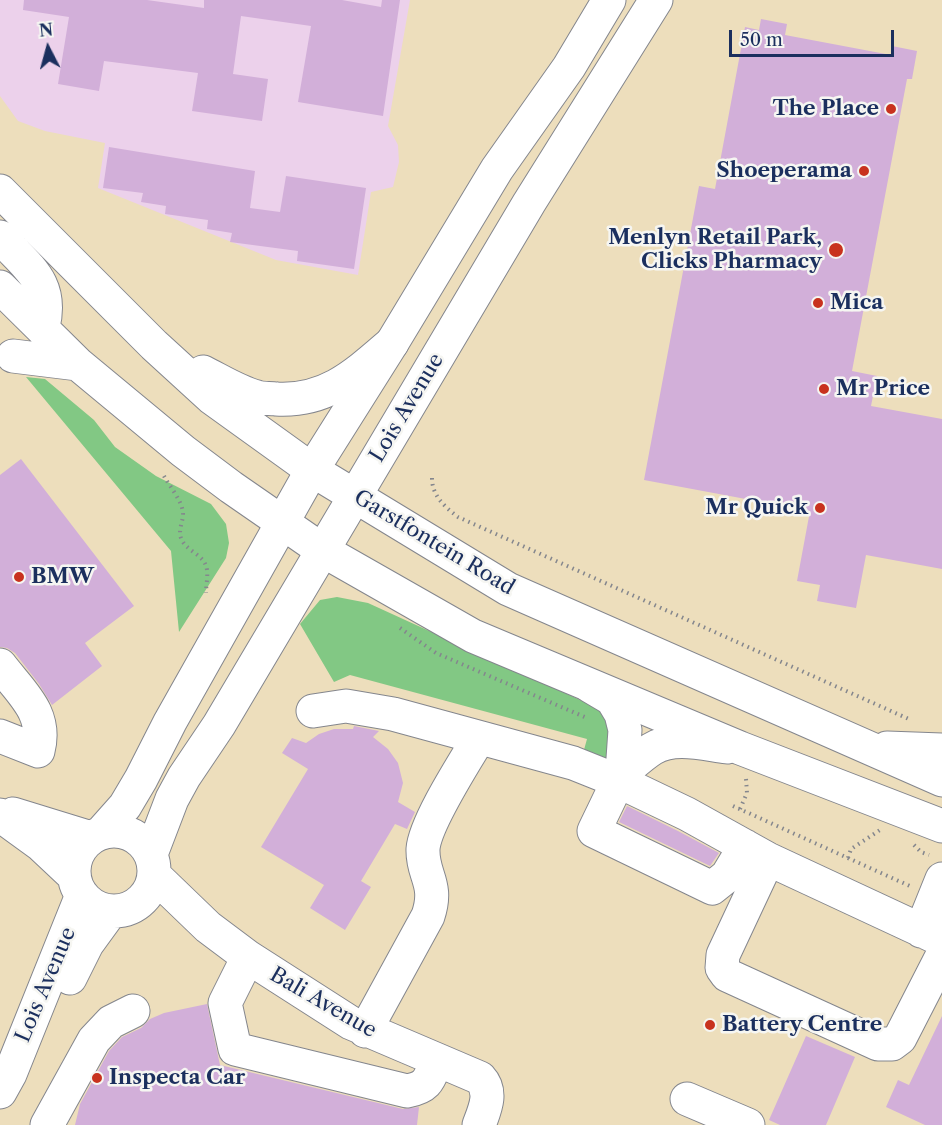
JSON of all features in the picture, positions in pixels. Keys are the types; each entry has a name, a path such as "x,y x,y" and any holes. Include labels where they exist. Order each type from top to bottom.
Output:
{"main road":[{"path":"78,885 74,865 77,855 83,846 125,806 312,470 497,169 569,67 609,0"},
{"name":"Lois Avenue","path":"152,864 172,799 184,777 219,725 528,203 656,0"},
{"name":"Garstfontein Road","path":"0,191 154,345 212,398 312,470 508,589 942,780"},
{"path":"0,237 39,280 45,293 46,303 43,327 6,361"},
{"path":"0,287 78,364 191,457 231,488 322,550 473,636 581,681 742,760"},
{"path":"154,345 232,388 259,398 291,400 334,388 354,375 392,343"},
{"path":"6,361 78,364"},
{"path":"0,665 34,709 42,732 38,751 0,736"},
{"path":"581,681 612,699 621,714 625,730 620,777 594,831 712,888 756,853"},
{"path":"313,711 346,706 393,714 620,777 756,853 932,935 942,879"},
{"path":"365,1031 428,916 433,896 424,859 425,841 441,804 479,738"},
{"path":"620,777 651,749 663,744 685,742 942,826"},
{"path":"870,747 942,750"},
{"path":"4,814 96,836 112,831 135,836 152,864 151,887 144,897 123,908 89,903 78,885 41,845 4,814"},
{"path":"756,853 723,955 722,968 727,975 845,1030 884,1045 892,1044 900,1038 942,956"},
{"name":"Bali Avenue","path":"152,864 208,927 248,957 365,1031 480,1078 485,1084 488,1095 479,1125"},
{"name":"Lois Avenue","path":"5,1083 36,1044 51,998 78,885"},
{"name":"Lois Avenue","path":"51,998 87,944 123,908"},
{"name":"Bali Avenue","path":"123,908 208,927"},
{"path":"248,957 225,1004 235,1049 407,1091 419,1089 428,1083 437,1060"},
{"path":"47,1125 94,1040 111,1022 133,1011"},
{"path":"687,1099 748,1125"}],"path":[{"path":"164,476 182,507 181,540 202,558 207,569 206,593"},
{"path":"432,478 432,486 436,495 458,517 919,724"},
{"path":"740,809 747,793 742,760"},
{"path":"848,858 851,849 883,828"}],"shaded area":[{"path":"0,0 410,0 388,126 398,145 399,162 393,187 371,192 358,275 276,260 98,188 105,143 45,131 18,121 0,96"}],"green space":[{"path":"26,377 45,379 94,420 115,447 156,476 211,504 226,524 229,543 226,558 179,632 171,551"},
{"path":"337,597 368,603 600,709 616,732 605,764 582,757 587,739 350,675 334,682 300,624 320,600"}],"building":[{"path":"24,0 147,0 204,8 204,0 342,0 381,7 382,0 400,0 383,116 298,102 311,26 241,16 233,74 268,79 262,121 192,111 198,73 104,61 99,91 58,84 69,17 23,10"},
{"path":"761,19 787,24 785,35 891,55 892,46 917,51 912,79 907,79 852,371 877,376 871,406 942,419 942,569 866,555 856,608 817,601 820,585 797,581 810,511 644,480 699,186 715,189 745,27 759,30"},
{"path":"109,147 255,171 250,208 280,212 286,176 366,188 354,269 297,261 298,251 230,242 232,233 207,229 208,220 165,214 166,206 141,202 143,193 103,188"},
{"path":"21,459 134,606 85,643 102,666 52,705 15,653 0,647 0,475"},
{"path":"354,726 379,731 373,737 388,749 398,763 403,783 398,802 415,812 407,829 395,824 361,881 371,887 345,930 310,908 324,885 261,847 308,769 282,753 292,738 306,743 319,734 334,729 353,729"},
{"path":"627,806 719,853 710,866 619,822"},
{"path":"207,1004 220,1065 403,1109 419,1107 417,1125 75,1125 80,1104 109,1051 122,1037 164,1013"},
{"path":"942,1016 942,1125 925,1125 886,1107 898,1080 909,1085"},
{"path":"806,1036 855,1057 826,1125 780,1125 769,1120"}],"place":[{"name":"The Place","path":"891,109"},
{"name":"Shoeperama","path":"864,171"},
{"name":"Menlyn Retail Park, Clicks Pharmacy","path":"836,250"},
{"name":"Mica","path":"818,303"},
{"name":"Mr Price","path":"824,389"},
{"name":"Mr Quick","path":"820,508"},
{"name":"BMW","path":"19,577"},
{"name":"Battery Centre","path":"710,1025"},
{"name":"Inspecta Car","path":"97,1078"}]}
